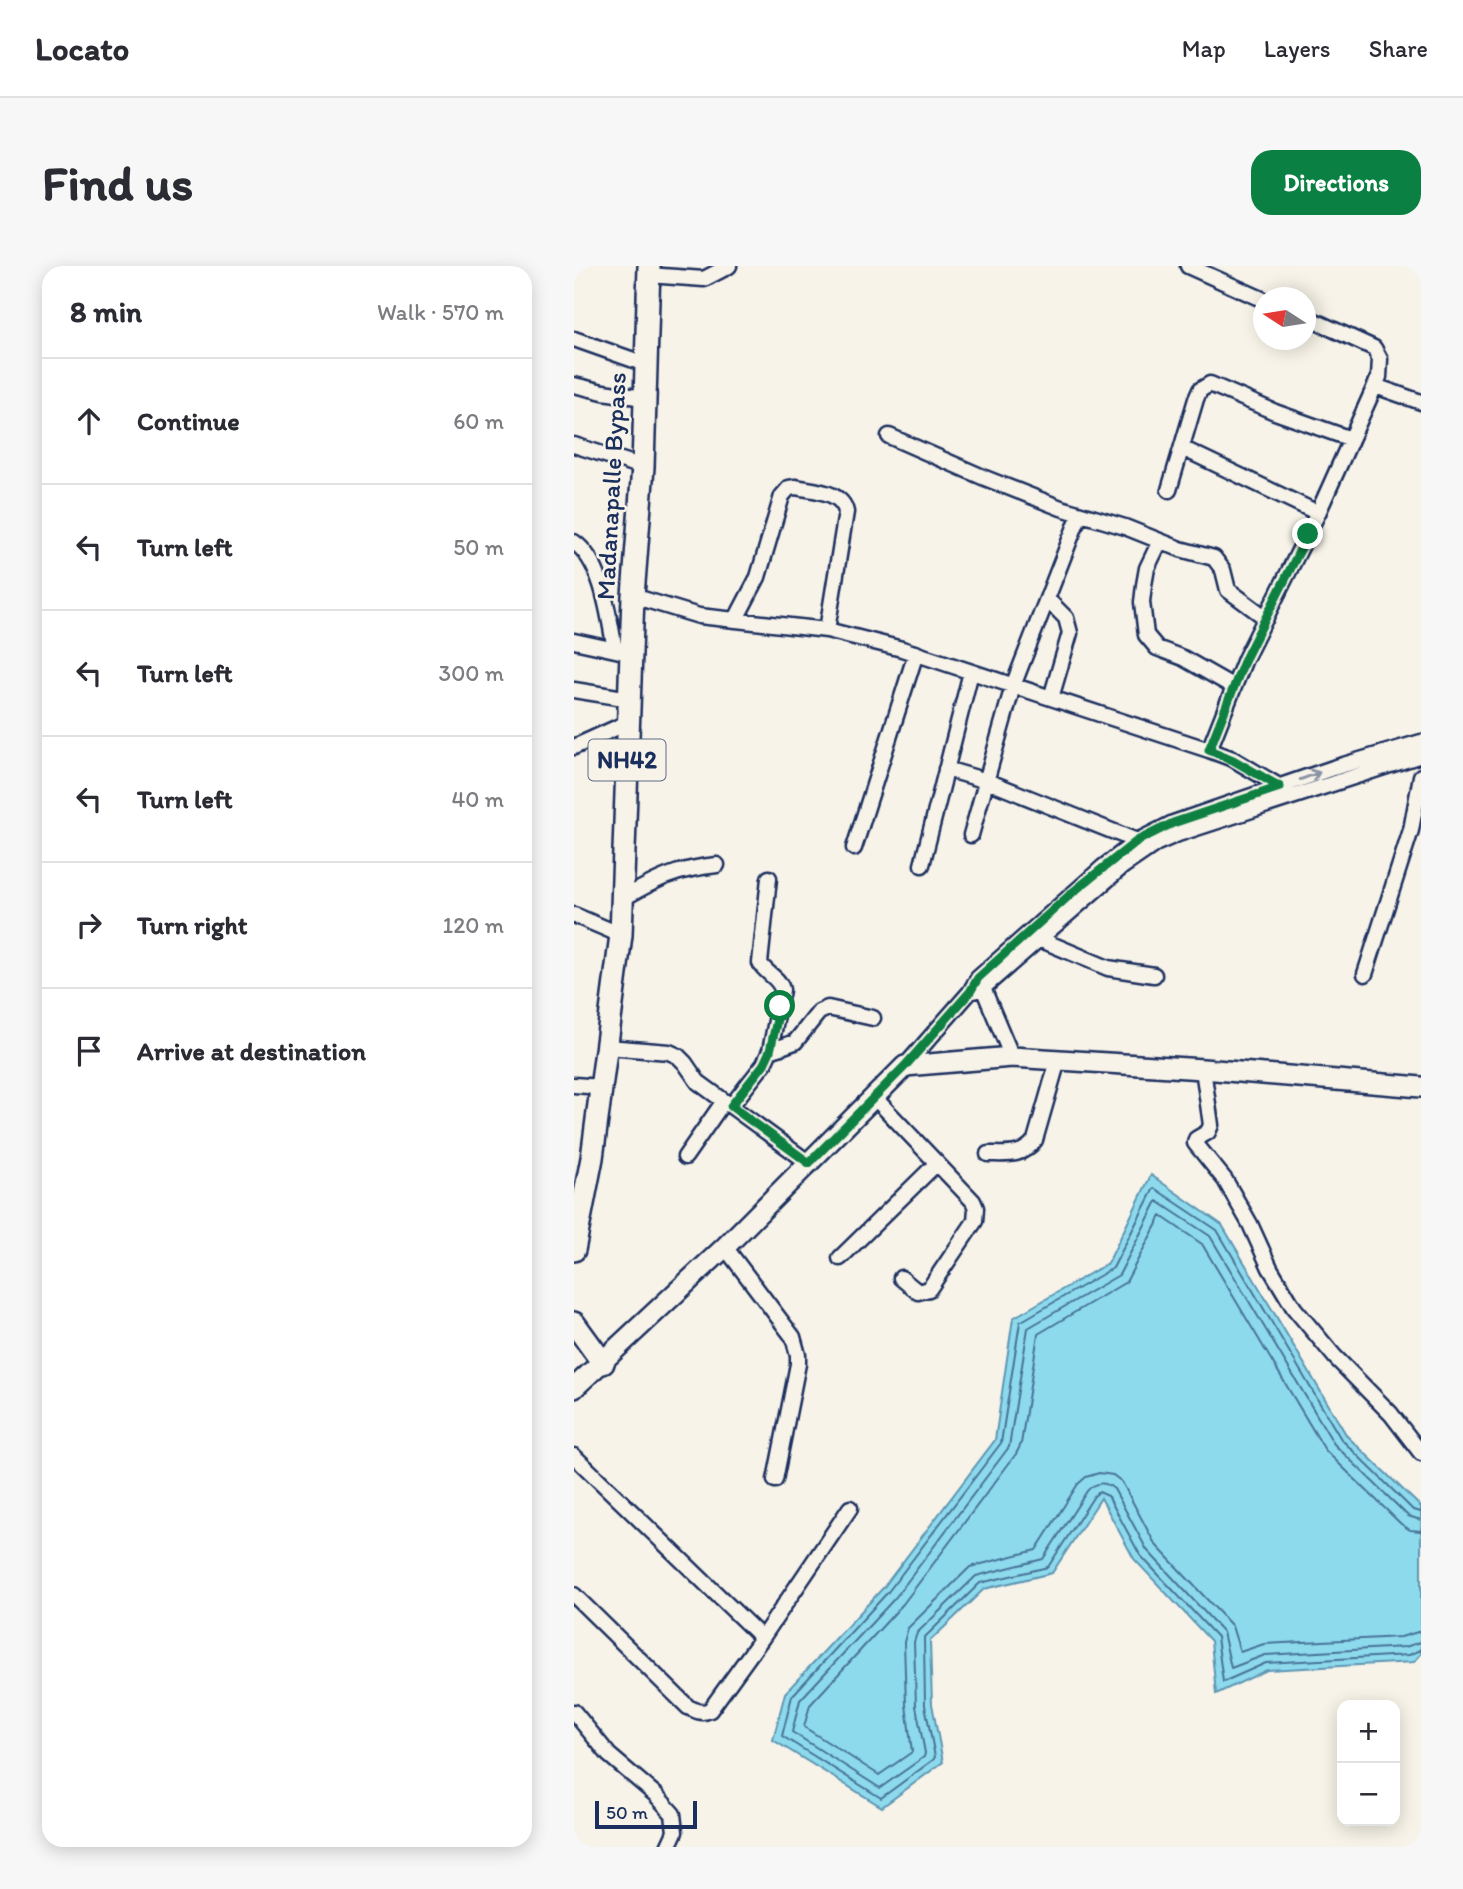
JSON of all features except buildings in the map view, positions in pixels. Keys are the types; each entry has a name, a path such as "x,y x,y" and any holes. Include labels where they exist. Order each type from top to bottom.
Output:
{"highway":[{"name":"Madanapalle Bypass","path":"574,1250 580,1188 601,1087 621,934 629,722 623,652 633,596 643,467 649,270"},
{"path":"574,1323 603,1363"}],"main road":[{"path":"574,1388 725,1247 905,1066 1012,1058 1203,1069 1421,1087"}],"street":[{"path":"649,270 708,273 729,266"},
{"path":"1188,266 1253,295"},
{"path":"1209,750 1234,687 1318,513 1379,377 1380,359 1374,348 1316,322"},
{"path":"574,339 645,364"},
{"path":"1169,490 1200,390 1210,384 1275,412 1351,439"},
{"path":"574,385 644,398"},
{"path":"1375,386 1421,402"},
{"path":"889,436 985,478 1080,514 1214,558 1223,570 1228,590 1266,618"},
{"path":"574,445 643,467"},
{"path":"1182,448 1318,513"},
{"path":"736,619 758,577 782,496 789,488 796,487 835,496 845,505 827,630"},
{"path":"971,835 1013,686 1080,514"},
{"path":"1160,541 1147,568 1143,585 1146,635 1157,648 1234,687"},
{"path":"574,542 592,565 602,586 623,652"},
{"path":"633,596 699,616 827,630 916,653 1209,750 1233,760 1294,795"},
{"path":"1047,599 1069,623 1069,633 1051,698"},
{"path":"574,641 623,652"},
{"path":"854,848 916,653"},
{"path":"922,865 971,672"},
{"path":"574,690 629,699"},
{"path":"574,747 629,722"},
{"path":"905,1066 977,986 1073,892 1137,841 1173,823 1421,741"},
{"path":"977,986 1040,939 1122,867 1157,843 1294,795 1421,755"},
{"path":"946,769 987,781 1137,841"},
{"path":"1366,974 1411,830 1421,776"},
{"path":"622,899 671,873 717,865"},
{"path":"685,1157 728,1103 764,1064 770,1051 782,990 780,983 760,962 769,878"},
{"path":"574,915 621,934"},
{"path":"1040,939 1108,968 1154,975"},
{"path":"977,986 1012,1058"},
{"path":"770,1051 795,1042 819,1012 828,1008 873,1018"},
{"path":"607,1047 669,1052 678,1056 698,1082 809,1163"},
{"path":"988,1154 1016,1154 1030,1148 1035,1140 1058,1060"},
{"path":"1203,1069 1211,1125 1208,1132 1196,1139 1195,1143 1226,1180 1270,1268 1294,1308 1335,1357 1391,1414 1421,1453"},
{"path":"574,1085 601,1087"},
{"path":"874,1097 973,1201 975,1221 929,1289 918,1292 901,1278"},
{"path":"840,1258 937,1163"},
{"path":"725,1247 793,1337 796,1346 798,1364 775,1480"},
{"path":"574,1456 762,1638"},
{"path":"574,1595 688,1706 700,1712 710,1710 850,1508"},
{"path":"574,1712 609,1755 673,1814 675,1832 668,1847"}],"water":[{"path":"1151,1175 1222,1225 1347,1436 1421,1507 1421,1654 1414,1662 1267,1670 1216,1694 1211,1641 1134,1559 1101,1498 1052,1573 984,1589 930,1641 932,1704 943,1762 882,1807 773,1740 785,1693 883,1588 995,1440 1013,1318 1108,1263"}],"route":[{"path":"780,1006 770,1051 764,1064 731,1106 809,1163 905,1066 970,992 978,978 1103,867 1137,841 1173,823 1280,787 1233,760 1209,750 1245,659 1308,534"}]}
